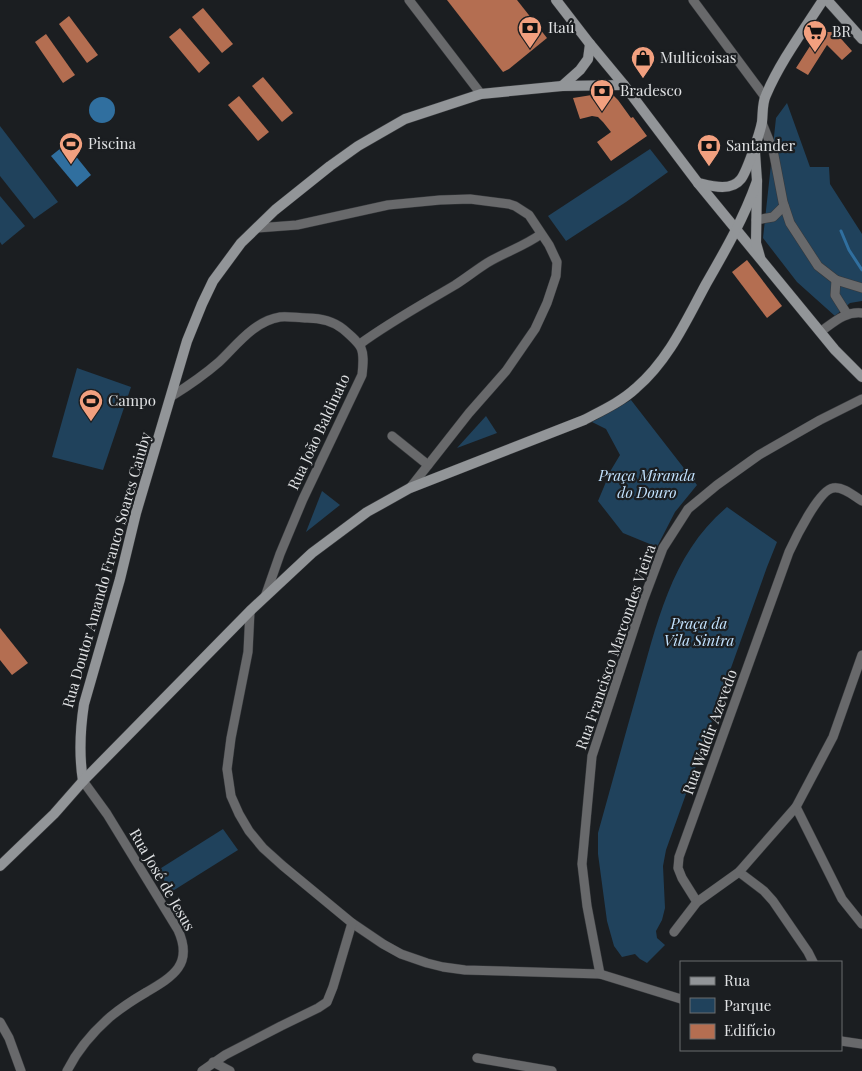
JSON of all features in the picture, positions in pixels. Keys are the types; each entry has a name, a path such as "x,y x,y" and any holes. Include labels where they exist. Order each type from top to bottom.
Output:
{"street":[{"path":"409,0 481,94"},
{"path":"556,0 624,84 698,183 834,350 862,377"},
{"path":"693,0 765,97"},
{"path":"698,183 720,187 734,185 741,180 762,123 765,97 781,66 823,0"},
{"path":"827,0 862,39"},
{"path":"562,86 580,70 588,58 590,44"},
{"name":"Rua Doutor Amando Franco Soares Caiuby","path":"83,781 80,763 81,721 84,704 120,579 136,513 187,342 213,281 241,243 275,210 330,166 358,146 405,119 481,94 562,86 624,84"},
{"path":"762,123 773,150 784,206 790,223 818,266 836,280 862,288"},
{"path":"754,147 757,182 756,242 761,260"},
{"path":"0,866 54,814 83,781 250,611 312,553 367,512 410,488 584,420 611,406 636,389 658,365 675,340 737,229 757,182"},
{"path":"257,228 297,225 388,205 470,199 515,206 524,211 552,250 557,262 556,276 547,303 535,329 506,371 469,413 410,488"},
{"path":"756,220 772,217 784,206"},
{"path":"172,396 214,366 249,332 271,320 282,317 314,318 330,322 340,327 360,344 485,264 533,240 541,234"},
{"path":"836,280 835,296 847,314"},
{"path":"820,332 847,314 862,313"},
{"name":"Rua João Baldinato","path":"264,598 303,499 362,375 364,359 360,344"},
{"name":"Rua Francisco Marcondes Vieira","path":"600,974 587,906 582,864 592,756 643,601 663,548 688,509 717,485 760,455 820,420 862,399"},
{"path":"392,436 428,466"},
{"name":"Rua Waldir Azevedo","path":"697,902 678,868 679,857 789,552 794,540 827,490 839,488 862,501"},
{"path":"250,611 248,652 227,769 231,796 239,814 249,831 263,848 352,923 401,954 443,967 465,970 600,974 680,999"},
{"path":"674,932 697,902 739,872 796,807 833,738 862,655"},
{"name":"Rua José de Jesus","path":"66,1071 84,1045 110,1017 174,974 180,966 184,950 178,930 107,814 83,781"},
{"path":"796,807 842,899 862,924"},
{"path":"739,872 764,891 773,901 812,961"},
{"path":"202,1071 213,1062 327,1002 352,923"},
{"path":"0,1022 9,1038 21,1071"},
{"path":"842,1041 862,1044"},
{"path":"477,1058 552,1071"},
{"path":"213,1062 230,1071"}],"green space":[{"path":"787,103 810,167 829,167 830,184 862,234 862,301 850,303 835,316 797,282 763,238 776,118"},
{"path":"0,126 58,202 34,219 0,176"},
{"path":"650,149 668,172 566,241 548,216"},
{"path":"0,196 25,226 2,245 0,242"},
{"name":"Campo","path":"77,368 131,387 103,470 52,457"},
{"name":"Praça Miranda do Douro","path":"631,400 697,485 675,512 657,547 623,533 598,501 611,470 620,455 606,429 592,422"},
{"path":"486,416 497,433 457,448"},
{"path":"322,491 340,505 306,532"},
{"name":"Praça da Vila Sintra","path":"727,507 777,542 666,850 663,866 665,908 662,920 656,931 657,938 665,945 647,963 635,954 622,957 614,946 607,921 598,854 598,833 651,642 668,592 692,547 708,526"},
{"path":"223,829 238,850 171,892 158,870"}],"shaded area":[{"path":"102,97 111,101 115,110 111,119 102,123 93,119 89,110 93,101"},
{"name":"Piscina","path":"66,144 91,175 77,187 51,156"}],"building":[{"path":"447,0 517,0 547,38 503,72"},
{"path":"203,8 233,44 222,53 192,17"},
{"path":"69,16 98,55 87,63 59,24"},
{"path":"180,28 210,63 199,73 169,37"},
{"path":"819,32 835,32 852,51 842,60 827,45 808,75 796,68"},
{"path":"46,34 75,75 63,83 35,42"},
{"path":"263,77 293,113 282,122 252,86"},
{"path":"598,94 613,95 647,136 611,161 597,142 611,132 598,117 592,116 580,119 573,98"},
{"path":"239,96 269,132 258,141 228,105"},
{"path":"747,260 782,306 767,318 732,272"},
{"path":"0,628 28,663 12,675 0,660"}],"waterway":[{"path":"841,231 849,250 862,270"}],"place":[{"name":"Itaú","path":"530,49"},
{"name":"BR","path":"815,53"},
{"name":"Multicoisas","path":"643,79"},
{"name":"Bradesco","path":"602,112"},
{"name":"Piscina","path":"71,165"},
{"name":"Santander","path":"709,167"},
{"name":"Campo","path":"91,422"}]}
